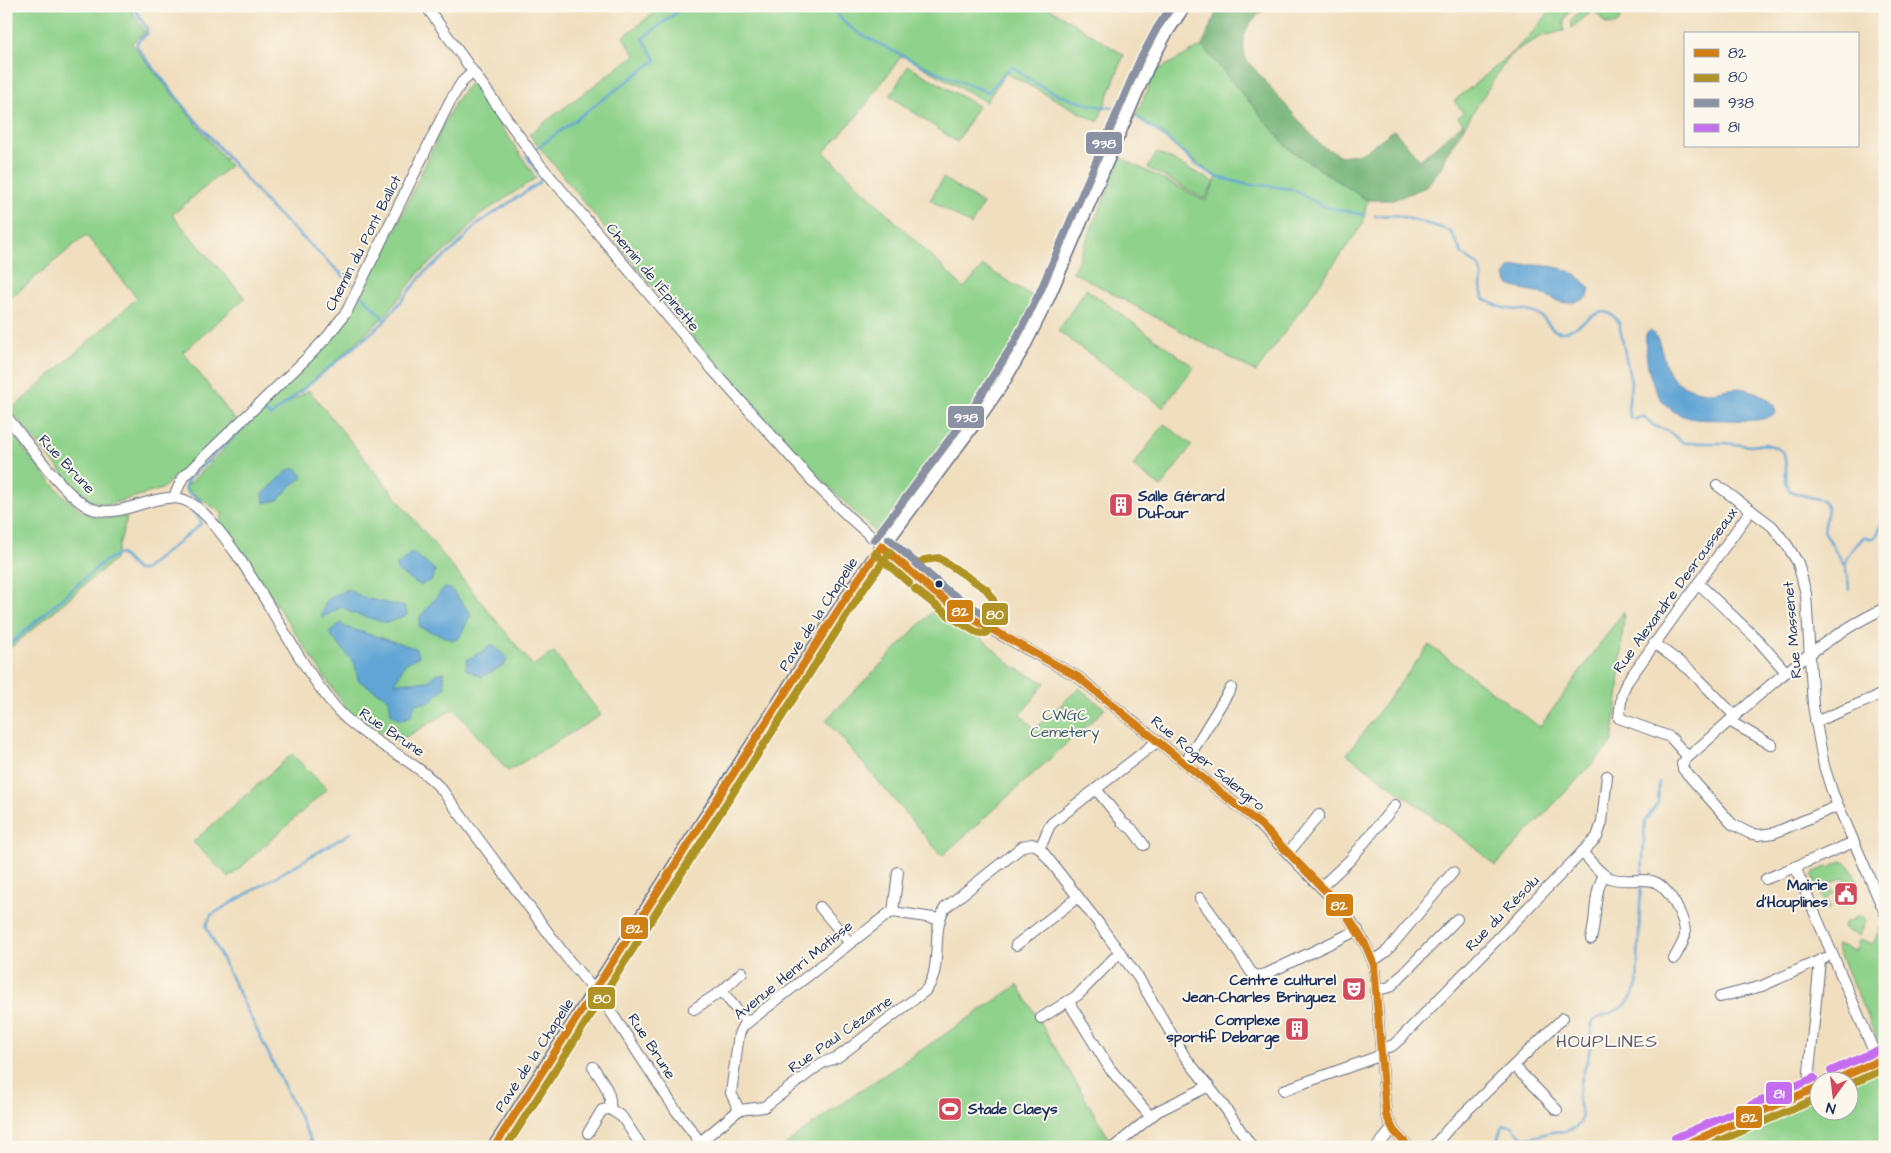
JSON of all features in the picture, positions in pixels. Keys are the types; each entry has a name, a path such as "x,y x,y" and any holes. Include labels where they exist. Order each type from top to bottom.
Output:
{"main road":[{"name":"Pavé de la Chapelle","path":"494,1147 846,599 882,546 1002,384 1023,348 1048,298 1144,74 1155,52 1180,12"},
{"path":"1857,1070 1881,1059"},
{"path":"1679,1147 1808,1092"}],"street":[{"name":"Chemin de l'Épinette","path":"426,6 537,162 712,369 810,479 882,546"},
{"path":"1165,6 1180,12"},
{"name":"Chemin du Pont Ballot","path":"174,497 183,477 308,357 338,324 364,279 450,101 462,82 473,72"},
{"name":"Rue Brune","path":"6,416 64,486 78,501 88,507 114,512 162,498 174,497 198,508 225,538 245,566 312,674 340,712 361,731 416,766 442,790 561,950 614,1016 699,1145 739,1110"},
{"name":"Rue Massenet","path":"1717,485 1752,510 1778,533 1798,563 1806,594 1815,722 1824,766 1838,806 1885,913"},
{"name":"Rue Alexandre Desrousseaux","path":"1688,757 1670,737 1619,718 1625,685 1752,510"},
{"name":"Rue Roger Salengro","path":"882,546 950,605 981,624 1072,672 1255,820 1346,913 1358,930 1373,961 1388,1120 1392,1129 1409,1147"},
{"path":"1698,583 1758,640 1786,672"},
{"path":"1838,806 1774,833 1759,835 1749,833 1732,824 1683,770 1682,764 1810,653 1861,620 1885,608"},
{"path":"1654,643 1690,670 1732,719 1772,746"},
{"path":"1185,762 1231,688"},
{"path":"1815,722 1885,693"},
{"path":"1158,741 1052,823 1047,829 1040,847 1120,952 1145,989 1185,1056 1209,1086 1252,1147"},
{"name":"Rue du Résolu","path":"1284,1090 1382,1051 1400,1039 1597,837 1600,828 1607,776"},
{"path":"1096,790 1123,823 1134,831 1144,845"},
{"path":"1321,886 1350,860 1395,805"},
{"path":"1288,853 1318,815"},
{"path":"1766,879 1854,842"},
{"name":"Rue Paul Cézanne","path":"739,1110 756,1109 767,1105 822,1063 838,1057 925,991 930,984 933,974 942,911 947,905 1023,846 1032,844 1040,847"},
{"path":"1582,852 1604,875 1614,879 1648,881 1657,883 1664,888 1678,911 1685,934 1674,959"},
{"path":"1795,867 1832,955 1881,1059"},
{"path":"898,872 893,912 940,919"},
{"path":"1373,961 1387,950 1453,872"},
{"path":"1591,939 1594,928 1598,886 1604,875"},
{"path":"1016,946 1078,897"},
{"path":"1200,898 1251,972 1256,976 1264,975 1358,930"},
{"path":"820,907 850,943"},
{"name":"Avenue Henri Matisse","path":"739,1110 732,1096 732,1089 739,1034 743,1026 885,916 893,912"},
{"path":"1377,990 1390,987 1457,919"},
{"path":"1041,1018 1068,1002 1087,986 1120,952"},
{"path":"1720,997 1762,986 1832,955"},
{"path":"1814,1070 1820,960"},
{"path":"694,1009 722,991 742,972"},
{"path":"722,991 747,1023"},
{"path":"1068,1002 1110,1069 1150,1116"},
{"path":"1434,1147 1450,1127 1563,1018"},
{"path":"1514,1066 1557,1110"},
{"path":"593,1068 609,1092 611,1100 610,1109"},
{"path":"1114,1147 1150,1116 1209,1086"},
{"path":"588,1133 600,1112 604,1109 610,1109 622,1117 642,1147"},
{"path":"1377,1147 1392,1129"}],"green space":[{"path":"6,6 129,6 145,32 133,41 132,44 230,166 172,215 245,298 183,352 235,420 162,489 107,505 86,500 10,411 137,298 86,235 6,302"},
{"path":"663,6 1046,6 1124,55 1098,122 1006,73 986,102 902,55 858,115 824,152 964,288 983,266 1034,297 1010,348 973,405 877,534 814,472 723,374 529,134 635,55 623,37"},
{"path":"1219,6 1268,6 1247,28 1244,41 1245,58 1320,145 1341,156 1363,153 1394,130 1420,160 1463,123 1465,125 1445,157 1442,166 1426,187 1393,200 1367,200 1289,149 1202,46"},
{"path":"1553,6 1576,6 1566,17 1564,31 1542,36 1509,56 1465,125 1458,117 1463,112 1454,101 1520,45"},
{"path":"1587,6 1613,6 1620,16 1619,22 1615,25 1606,24 1594,10 1571,28 1573,18"},
{"path":"1202,46 1289,149 1367,200 1363,224 1256,372 1073,272 1121,158 1206,201 1217,178 1136,115 1156,71"},
{"path":"908,66 978,106 957,142 890,96"},
{"path":"472,82 536,178 480,215 454,244 422,269 386,315 329,367 274,412 309,390 533,666 554,652 601,715 508,771 454,709 397,742 347,710 220,521 223,514 185,488 279,393 323,343 343,316 381,257 453,106"},
{"path":"1157,152 1214,182 1205,199 1148,168"},
{"path":"943,178 983,204 971,225 930,200"},
{"path":"1086,289 1194,367 1163,407 1058,331"},
{"path":"1164,424 1192,445 1161,487 1133,466"},
{"path":"6,426 47,477 72,503 84,512 96,517 127,517 115,559 7,651"},
{"name":"CWGC Cemetery","path":"938,606 972,629 1012,666 1045,683 1020,714 1035,729 1079,688 1105,709 942,856 826,720"},
{"path":"1624,611 1619,689 1612,743 1495,866 1477,849 1347,754 1429,645 1540,727"},
{"path":"292,754 327,789 229,878 193,842"},
{"path":"1842,861 1849,865 1858,882 1846,888 1844,885 1846,881 1842,878 1829,884 1835,893 1827,898 1830,908 1827,910 1812,875"},
{"path":"1860,916 1866,920 1859,936 1843,929 1844,923"},
{"path":"1880,928 1885,930 1884,1046 1880,1045 1836,947 1837,944 1855,951 1860,939 1873,944"},
{"path":"1018,985 1110,1140 1100,1147 782,1147 835,1108"},
{"path":"1883,1066 1885,1071 1885,1147 1702,1147 1808,1099 1808,1120 1858,1120 1858,1078"}],"water":[{"path":"1526,265 1553,267 1570,272 1590,289 1588,297 1573,303 1567,303 1536,292 1517,288 1507,283 1505,275 1510,267"},
{"path":"1650,331 1658,339 1667,368 1677,382 1705,392 1735,388 1752,391 1770,401 1775,407 1776,413 1759,420 1747,420 1696,419 1675,412 1658,395 1649,371 1646,334"},
{"path":"290,469 297,469 304,477 292,485 278,500 264,503 263,494"},
{"path":"412,552 435,570 432,580 420,585 397,571 396,566"},
{"path":"444,588 451,589 471,614 459,638 453,640 419,627 420,617"},
{"path":"347,589 365,598 405,607 407,615 387,623 352,613 342,607 321,618 326,601"},
{"path":"341,623 345,627 415,648 419,656 405,664 395,683 429,681 435,674 443,672 445,687 430,702 415,704 411,716 400,720 391,714 389,699 358,680 355,664 329,633"},
{"path":"493,645 508,659 504,665 482,677 466,669 467,660"}],"waterway":[{"path":"133,6 147,29 147,34 137,42 140,51 188,111 270,207 352,284"},
{"path":"536,149 656,60 643,38 685,6"},
{"path":"830,6 846,24 857,32 921,65 988,92 1006,71 1013,67 1032,82 1064,97 1086,104 1121,109"},
{"path":"1134,115 1161,134 1198,166 1217,177 1249,185 1292,189 1322,206 1364,215"},
{"path":"198,504 201,501 187,492 185,487 188,479 262,410 271,416 383,323 425,272 454,249 476,225 539,183 541,178 527,156"},
{"path":"1375,216 1395,215 1445,229 1452,233 1462,254 1479,266 1482,276 1483,298 1501,307 1535,313 1559,332 1570,330 1599,313 1606,312 1613,315 1619,323 1631,383 1628,409 1630,418 1636,419 1643,416 1654,426 1666,430 1684,443 1724,443 1751,446 1765,444 1775,447 1784,453 1786,484 1789,490 1822,500 1828,508 1824,531 1844,565"},
{"path":"362,295 385,320"},
{"path":"1850,590 1846,573 1848,557 1863,538 1874,538 1878,533 1885,509"},
{"path":"6,648 102,563 114,556 121,554 137,570 144,570 201,524 201,521 192,511"},
{"path":"1642,876 1645,821 1658,803 1659,782"},
{"path":"314,1147 206,926 211,915 352,832"},
{"path":"1495,1147 1504,1125 1512,1126 1525,1137 1531,1138 1573,1129 1580,1123 1582,1116 1578,1097 1590,1048 1593,1021 1624,1006 1633,996 1637,987 1641,882"}],"transit line":[{"name":"938","path":"874,540 971,411 1014,343 1039,294 1139,62 1157,28 1172,6"},
{"name":"938","path":"889,539 945,589 986,616"},
{"name":"82","path":"494,1147 855,584 882,546 934,592 964,614 1078,677 1261,825 1343,909 1365,944 1374,965 1386,1115 1394,1131 1409,1147"},
{"name":"80","path":"506,1147 863,590 890,552"},
{"name":"80","path":"875,553 909,583"},
{"name":"80","path":"915,589 948,615 980,634 986,633 995,617 995,605 986,589 939,558 924,560 918,564"},
{"name":"81","path":"1833,1070 1881,1049"},
{"name":"82","path":"1858,1070 1885,1058"},
{"name":"80","path":"1858,1081 1885,1069"},
{"name":"81","path":"1675,1138 1808,1081"},
{"name":"82","path":"1680,1147 1808,1091"},
{"name":"80","path":"1705,1147 1808,1102"}],"place":[{"name":"Salle Gérard Dufour","path":"1121,505"},
{"name":"Mairie d'Houplines","path":"1846,894"},
{"name":"Centre culturel Jean-Charles Bringuez","path":"1354,989"},
{"name":"Complexe sportif Debarge","path":"1297,1029"},
{"name":"Stade Claeys","path":"950,1109"}],"district":[{"name":"HOUPLINES","path":"1607,1041"}]}
